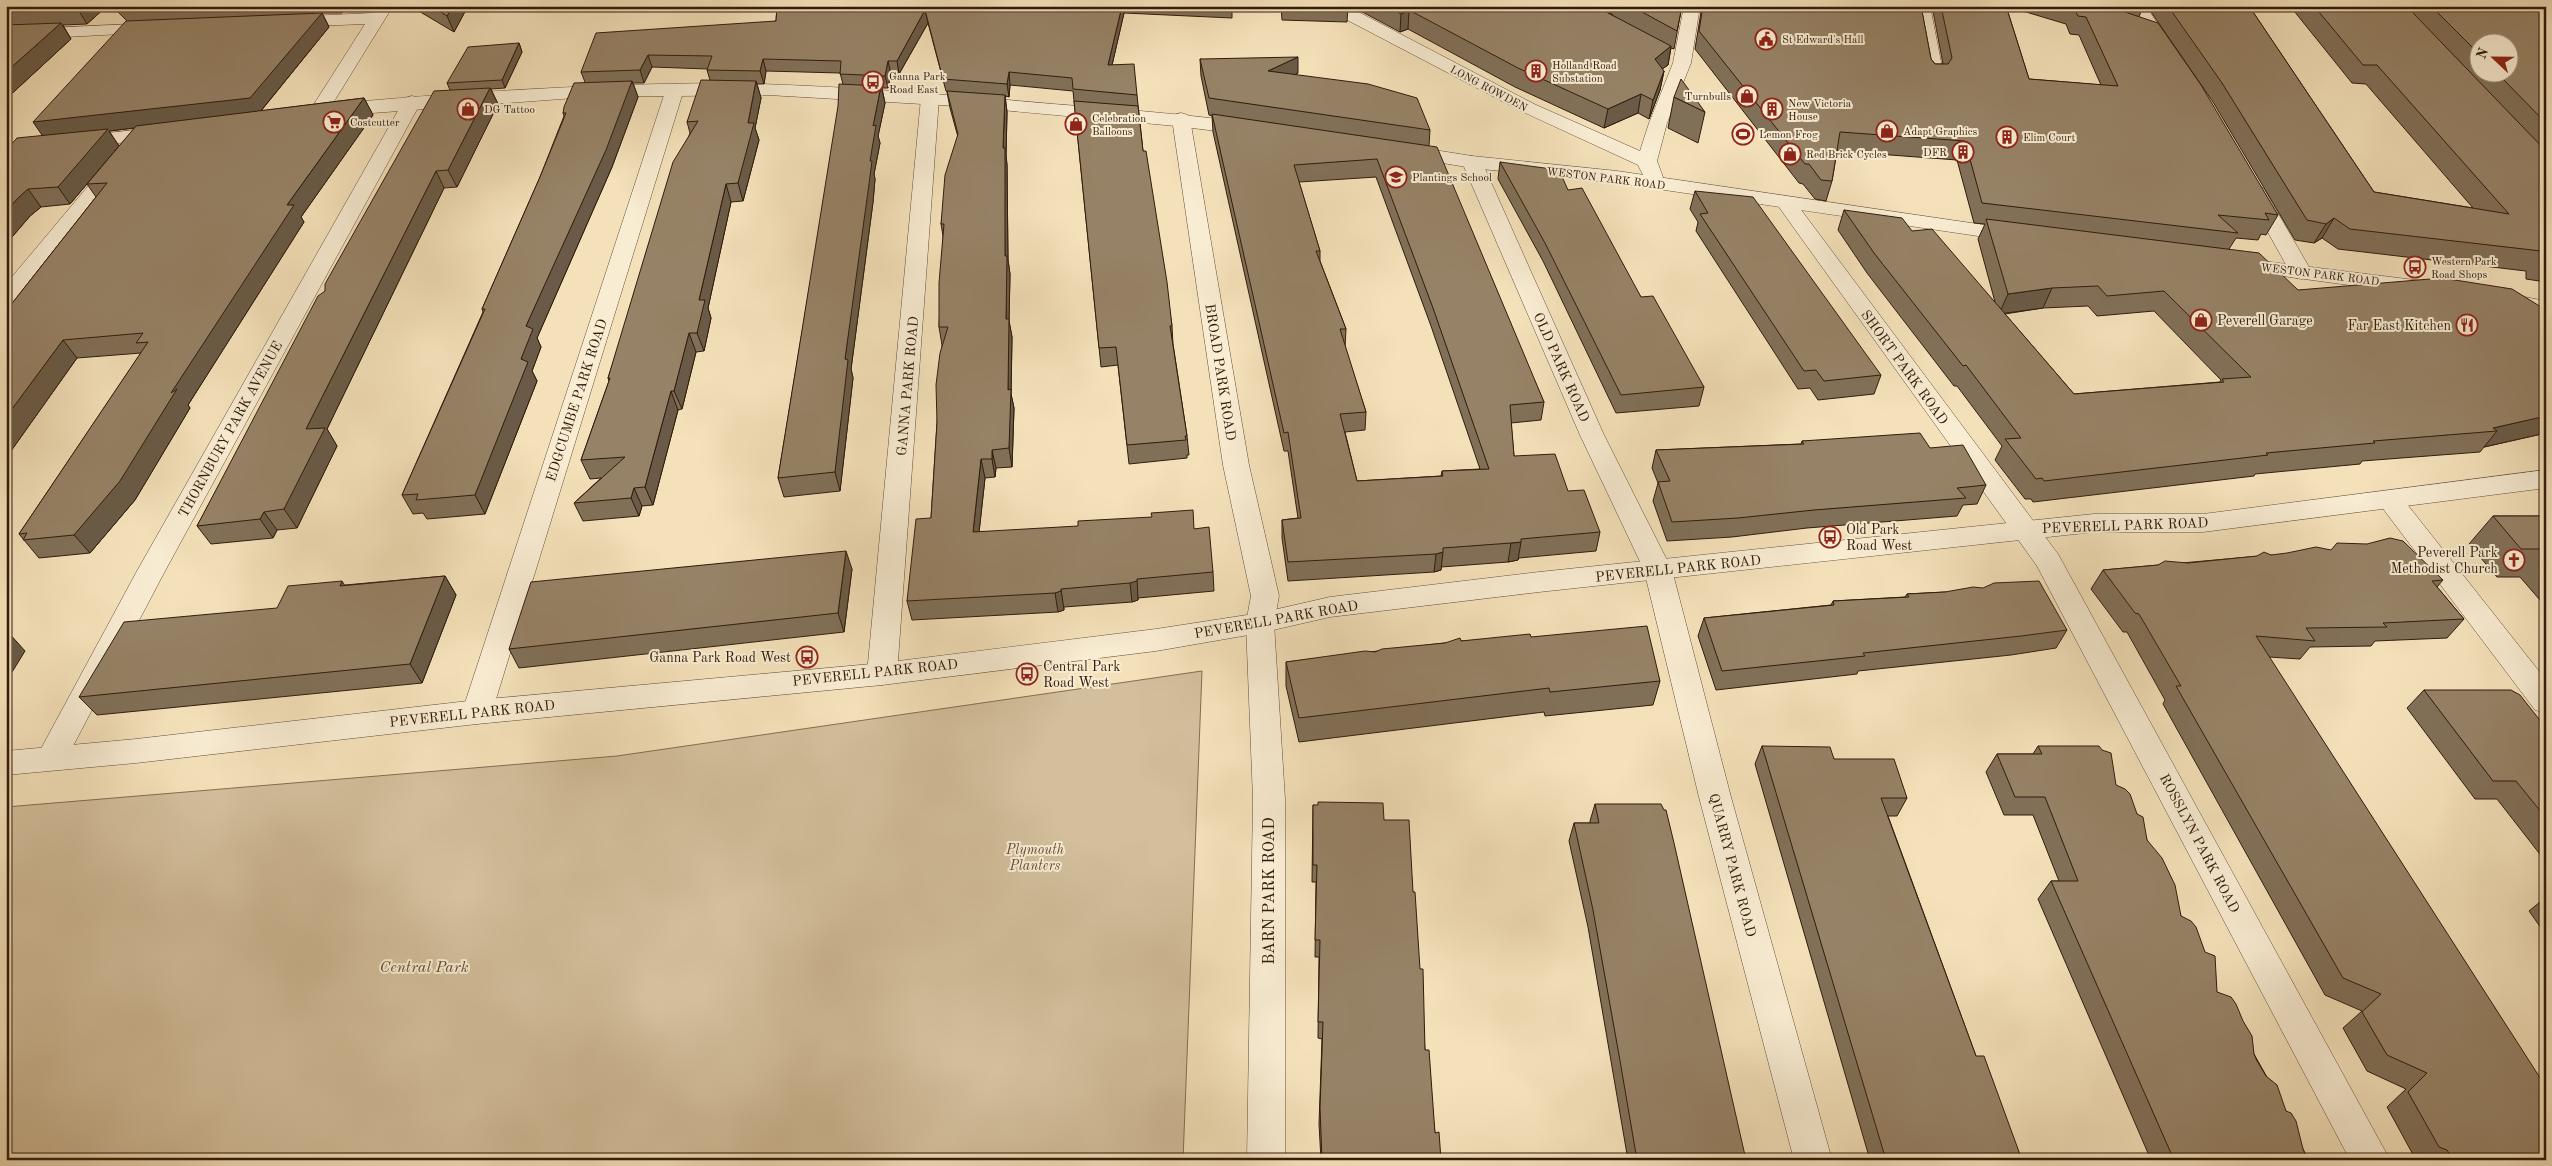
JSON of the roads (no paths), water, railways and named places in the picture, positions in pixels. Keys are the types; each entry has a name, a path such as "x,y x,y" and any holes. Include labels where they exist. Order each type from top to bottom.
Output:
{"street":[{"name":"LONG ROWDEN","path":"1334,6 1508,100 1598,142 1647,161"},
{"path":"1655,183 1647,161 1658,123 1682,63 1692,6"},
{"path":"1922,6 1935,77"},
{"path":"2138,6 2176,66"},
{"path":"270,23 381,12"},
{"path":"381,12 310,113 412,102 553,93 675,89 813,92 930,98 1181,119 1265,131"},
{"path":"6,35 172,27"},
{"path":"2130,27 2156,36"},
{"path":"1665,53 1682,63"},
{"name":"EDGCUMBE PARK ROAD","path":"477,712 675,89"},
{"name":"GANNA PARK ROAD","path":"882,674 930,98"},
{"name":"THORNBURY PARK AVENUE","path":"51,758 151,572 412,102"},
{"name":"BROAD PARK ROAD","path":"1181,119 1236,465 1265,596 1260,623"},
{"path":"6,150 183,130"},
{"path":"6,298 140,136"},
{"name":"WESTON PARK ROAD","path":"1389,149 1472,162 1655,183 2036,238"},
{"name":"OLD PARK ROAD","path":"1472,162 1592,435 1658,570"},
{"path":"2249,180 2301,272"},
{"name":"SHORT PARK ROAD","path":"1786,203 2025,530"},
{"name":"WESTON PARK ROAD","path":"2220,262 2444,291"},
{"path":"2484,297 2546,308"},
{"name":"PEVERELL PARK ROAD","path":"6,763 136,751 477,712 882,674 1156,640 1260,623 1330,608 1539,582 2094,523 2204,523 2546,479"},
{"path":"2390,500 2546,702"},
{"name":"ROSSLYN PARK ROAD","path":"2025,530 2048,561 2371,1160"},
{"name":"QUARRY PARK ROAD","path":"1658,570 1715,797 1813,1160"},
{"name":"BARN PARK ROAD","path":"1260,623 1268,799 1266,1160"}],"place":[{"name":"St Edward's Hall","path":"1766,39"},
{"name":"Holland Road Substation","path":"1536,71"},
{"name":"Ganna Park Road East","path":"873,82"},
{"name":"Turnbulls","path":"1747,96"},
{"name":"DG Tattoo","path":"468,109"},
{"name":"New Victoria House","path":"1772,109"},
{"name":"Costcutter","path":"334,122"},
{"name":"Celebration Balloons","path":"1076,124"},
{"name":"Adapt Graphics","path":"1887,131"},
{"name":"Lemon Frog","path":"1743,134"},
{"name":"Elim Court","path":"2007,137"},
{"name":"DFR","path":"1963,152"},
{"name":"Red Brick Cycles","path":"1790,154"},
{"name":"Plantings School","path":"1396,177"},
{"name":"Western Park Road Shops","path":"2415,267"},
{"name":"Peverell Garage","path":"2201,320"},
{"name":"Far East Kitchen","path":"2467,325"},
{"name":"Old Park Road West","path":"1830,537"},
{"name":"Peverell Park Methodist Church","path":"2514,560"},
{"name":"Ganna Park Road West","path":"807,657"},
{"name":"Central Park Road West","path":"1027,674"}],"park label":[{"name":"Plymouth Planters","path":"1035,858"},
{"name":"Central Park","path":"424,966"}]}
